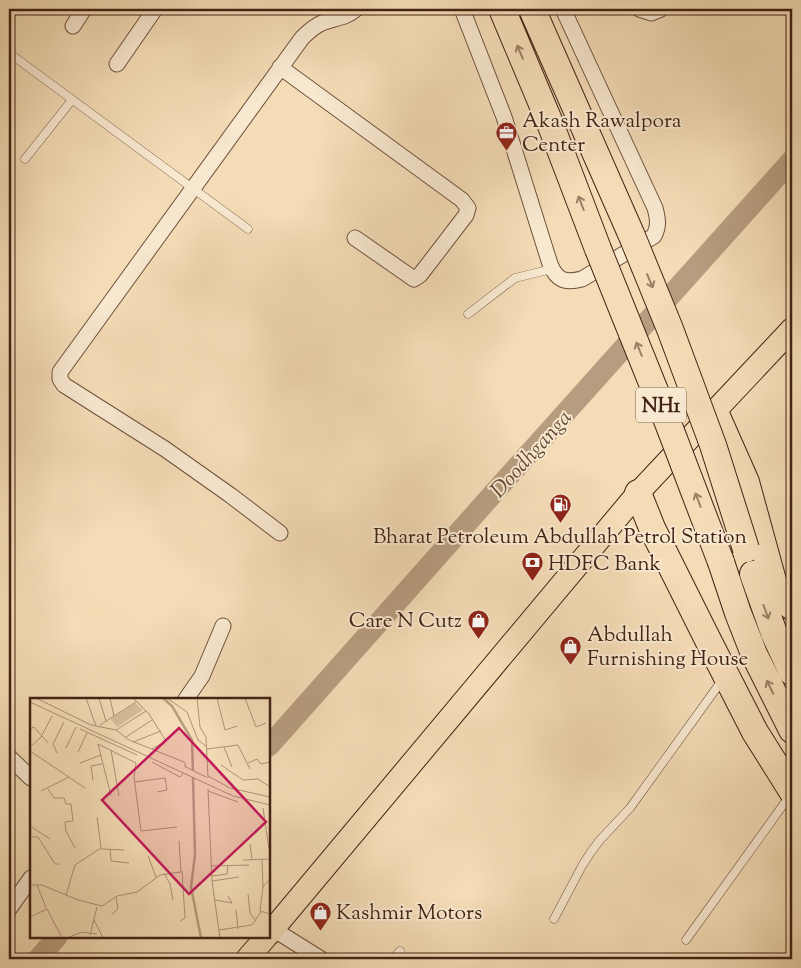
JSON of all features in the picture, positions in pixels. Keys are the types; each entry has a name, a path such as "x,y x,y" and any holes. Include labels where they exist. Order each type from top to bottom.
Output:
{"highway":[{"name":"NH1","path":"502,9 550,123 668,423 722,562 738,613 754,654 792,730"},
{"name":"NH1","path":"532,9 632,236 670,329 714,445 760,596 792,672"},
{"path":"716,412 746,482 774,588 778,595 792,607"},
{"path":"638,493 652,528 726,676 755,732 792,792"}],"main road":[{"path":"270,933 638,493 792,329"},
{"path":"247,959 266,938"}],"street":[{"path":"72,26 84,9"},
{"path":"117,64 155,9"},
{"path":"280,533 165,449 64,385 60,379 60,372 302,38 311,29 320,24 342,18 351,14 356,9"},
{"path":"462,9 504,117 552,269 558,277 572,281 582,279 654,236 658,229 658,219 655,208 563,9"},
{"path":"639,9 651,13 661,9"},
{"path":"280,67 462,200 468,208 466,215 414,280 355,238"},
{"path":"187,698 202,676 223,626"},
{"path":"9,758 30,777"},
{"path":"9,909 30,879"},
{"path":"270,933 321,959"}],"lane":[{"path":"9,53 248,229"},
{"path":"25,159 72,100"},
{"path":"468,314 515,278 552,269"},
{"path":"554,920 591,852 630,808 726,676"},
{"path":"686,940 792,792"},
{"path":"393,959 400,951"}],"waterway":[{"name":"Doodhganga","path":"270,745 792,160"},
{"name":"Doodhganga","path":"38,959 56,938"}],"place":[{"name":"Akash Rawalpora Center","path":"506,151"},
{"name":"Bharat Petroleum Abdullah Petrol Station","path":"560,523"},
{"name":"HDFC Bank","path":"532,582"},
{"name":"Care N Cutz","path":"478,639"},
{"name":"Abdullah Furnishing House","path":"571,665"},
{"name":"Kashmir Motors","path":"320,931"}]}
